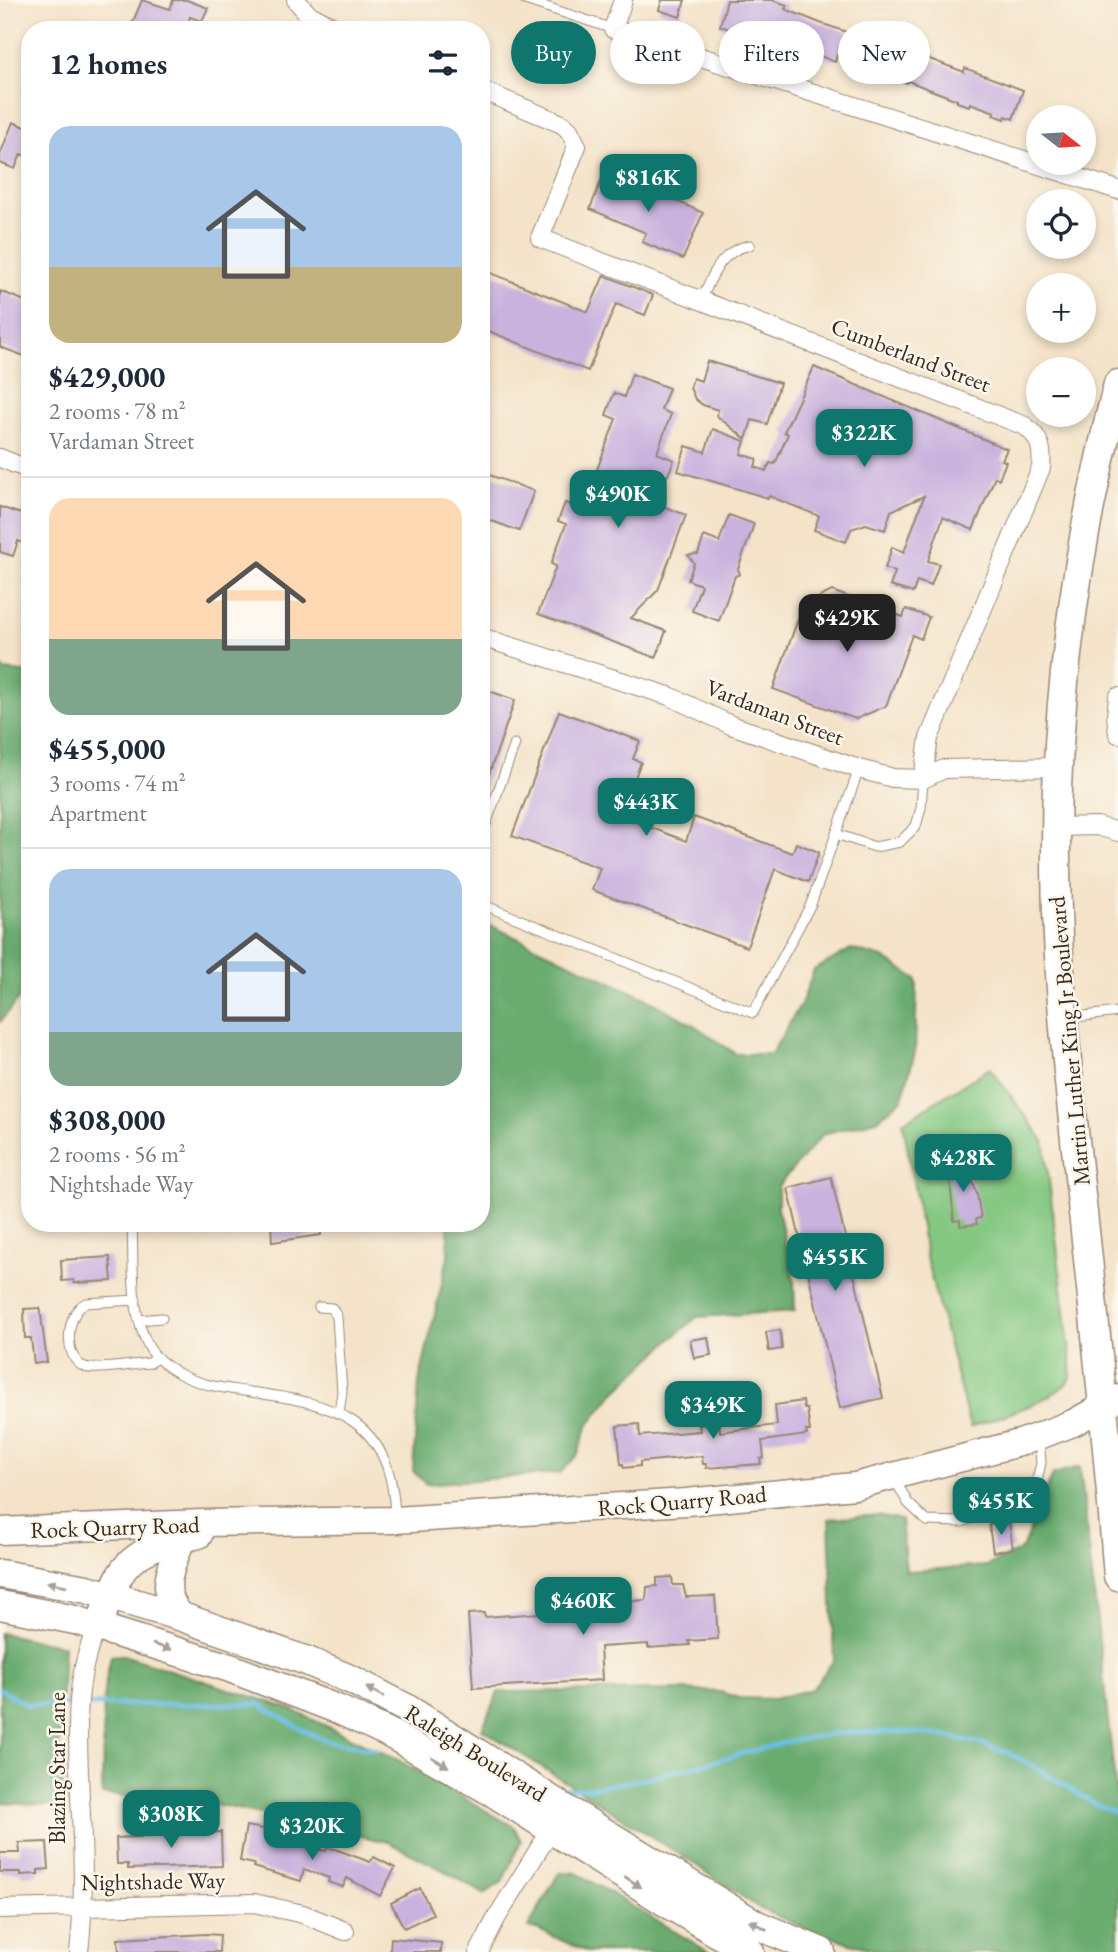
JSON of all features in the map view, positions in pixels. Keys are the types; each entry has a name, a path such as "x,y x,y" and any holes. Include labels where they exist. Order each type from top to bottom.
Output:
{"main road":[{"name":"Martin Luther King Jr Boulevard","path":"1118,384 1077,578 1058,767 1056,827 1057,927 1062,1019 1111,1402 1118,1576"},
{"name":"Rock Quarry Road","path":"0,1531 395,1520 686,1502 855,1486 963,1459 1039,1436 1073,1423 1111,1402"},
{"name":"Rock Quarry Road","path":"97,1628 113,1596 142,1568 174,1548 182,1539 230,1524"},
{"path":"182,1539 167,1586 172,1606 183,1617"},
{"path":"0,1574 113,1596"},
{"name":"Raleigh Boulevard","path":"113,1596 183,1617 284,1653 352,1681 406,1708 675,1908 750,1952"},
{"path":"0,1605 67,1618 97,1628"},
{"name":"Raleigh Boulevard","path":"97,1628 230,1668 337,1709 558,1819 757,1925 821,1952"}],"street":[{"path":"296,0 308,15 320,21"},
{"path":"616,21 623,0"},
{"path":"705,58 1118,190"},
{"name":"Cumberland Street","path":"490,94 562,124 577,146 540,238 1025,426 1040,443 1041,468 929,738 923,779"},
{"path":"0,458 21,466"},
{"name":"Vardaman Street","path":"490,640 670,696 731,725 893,778 923,779 944,769 1058,767"},
{"path":"1118,697 1118,734"},
{"path":"1056,827 1097,826 1118,832"},
{"name":"Blazing Star Lane","path":"79,1952 83,1906 77,1720 87,1652 97,1628"},
{"path":"479,1952 497,1917 558,1819"},
{"name":"Nightshade Way","path":"0,1909 254,1903 303,1914 345,1931"}],"lane":[{"path":"525,0 610,28"},
{"path":"701,300 718,264 736,248 750,245"},
{"path":"490,813 515,744"},
{"path":"490,908 752,1013 811,904 859,769"},
{"path":"836,835 875,847 900,842 916,826 921,808 923,779"},
{"path":"1062,1019 1115,1012 1118,1004"},
{"path":"132,1232 139,1320 143,1336 157,1357 167,1367 205,1385 309,1402 339,1412 360,1427 382,1455 390,1471 395,1520"},
{"path":"136,1300 86,1303 79,1306 70,1325 74,1357 80,1365 92,1368 150,1363 157,1357"},
{"path":"318,1307 332,1308 337,1317 342,1392 339,1412"},
{"path":"139,1320 162,1318"},
{"path":"893,1476 908,1503 928,1521 962,1522 1021,1499 1028,1492 1034,1485 1041,1462 1039,1436"}],"green space":[{"path":"0,665 4,670 21,672 21,995 0,1022"},
{"path":"490,925 643,997 694,1025 736,1054 771,1054 801,1004 814,970 851,949 883,958 917,979 915,1052 902,1099 877,1120 823,1134 778,1186 778,1210 794,1280 795,1311 697,1317 614,1393 587,1427 578,1454 560,1473 426,1484 413,1471 419,1382 448,1257 448,1232 490,1232"},
{"path":"990,1068 1044,1141 1071,1372 1064,1386 1054,1393 970,1427 927,1261 903,1122"},
{"path":"1080,1467 1118,1811 1118,1952 880,1952 811,1931 761,1909 482,1729 498,1692 679,1690 720,1692 739,1698 774,1699 812,1689 834,1660 829,1519 879,1515 901,1520 906,1571 987,1566 1022,1549 1053,1474"},
{"path":"0,1633 64,1646 59,1750 65,1806 0,1803"},
{"path":"123,1655 288,1708 398,1760 514,1827 521,1841 502,1882 484,1894 388,1842 224,1806 102,1794 104,1690 111,1656"},
{"path":"575,1872 709,1952 587,1952 537,1929 528,1928 559,1873"}],"building":[{"path":"142,0 170,9 173,0 187,0 208,8 202,21 190,17 188,21 133,21"},
{"path":"662,0 685,0 680,17 659,10"},
{"path":"727,0 772,0 787,5 785,9 815,21 721,21"},
{"path":"824,24 838,29 838,55 835,62 824,58"},
{"path":"930,59 964,72 965,68 1023,90 1013,119 993,115 995,112 970,103 969,106 916,84 930,84"},
{"path":"13,122 21,125 21,154 15,169 0,163 0,155"},
{"path":"604,173 645,190 647,187 703,213 683,259 642,242 646,233 590,209"},
{"path":"490,273 588,312 604,275 653,295 645,315 616,304 588,371 490,332"},
{"path":"0,291 21,299 21,355 0,347"},
{"path":"707,361 780,383 767,424 752,420 746,439 717,416 718,410 695,399 690,388 693,378 701,381"},
{"path":"814,367 1007,449 1002,460 1006,462 999,479 995,477 973,530 943,517 928,561 939,564 931,586 917,581 913,593 890,586 895,572 885,568 892,547 904,552 924,496 891,511 885,530 866,524 851,529 846,542 814,530 819,516 769,496 768,498 678,471 686,446 705,452 713,429 745,441 741,454 757,459 755,467 766,471 770,463 775,464 788,434 784,432"},
{"path":"632,374 669,388 661,410 671,414 657,453 674,460 667,477 650,470 642,494 651,498 650,501 686,515 658,590 631,618 666,631 656,658 538,614 556,566 551,564 566,524 558,521 565,503 572,505 584,476 593,480 616,419 606,415 614,393 624,397"},
{"path":"490,475 534,491 519,531 490,520"},
{"path":"0,507 21,514 21,542 18,541 13,556 0,552"},
{"path":"729,515 754,524 738,569 740,574 735,576 719,621 692,611 701,585 688,580 694,563 688,555 698,554 704,536 719,542"},
{"path":"832,591 903,617 906,609 929,617 921,639 912,635 886,706 856,719 773,689 803,605"},
{"path":"490,691 515,700 490,771"},
{"path":"559,711 640,741 633,759 641,762 620,816 686,841 694,817 792,853 796,843 819,852 808,882 775,869 747,947 592,890 600,868 512,836"},
{"path":"964,1158 977,1194 981,1218 976,1219 977,1224 960,1226 960,1220 954,1221 948,1160"},
{"path":"831,1177 883,1398 840,1408 788,1188"},
{"path":"271,1232 321,1232 321,1235 272,1242"},
{"path":"110,1257 112,1281 62,1281 61,1260"},
{"path":"40,1308 47,1362 34,1364 31,1338 25,1338 24,1309"},
{"path":"780,1330 782,1349 769,1351 766,1332"},
{"path":"708,1337 711,1355 694,1358 690,1340"},
{"path":"803,1401 810,1431 806,1431 807,1435 762,1441 764,1458 760,1459 761,1464 706,1468 702,1456 640,1462 640,1466 624,1468 621,1464 617,1426 639,1424 640,1436 700,1431 699,1425 719,1423 720,1432 777,1425 775,1405"},
{"path":"1009,1522 1013,1549 993,1552 989,1525"},
{"path":"672,1577 673,1585 683,1585 686,1597 715,1596 718,1639 689,1641 690,1645 648,1648 648,1644 600,1647 602,1680 473,1688 468,1614 484,1613 485,1617 617,1611 616,1602 646,1600 647,1587 657,1586 657,1578"},
{"path":"181,1825 181,1834 221,1832 222,1866 128,1869 128,1864 117,1864 116,1838 157,1836 156,1826"},
{"path":"246,1826 269,1830 268,1837 326,1851 327,1848 335,1849 370,1862 374,1857 395,1868 380,1896 347,1878 343,1887 328,1882 329,1878 304,1869 301,1881 240,1861"},
{"path":"47,1842 49,1869 38,1870 38,1874 0,1872 0,1853 20,1853 19,1843"},
{"path":"420,1888 433,1914 404,1928 391,1903"},
{"path":"220,1935 219,1952 119,1952 118,1939"},
{"path":"391,1938 441,1943 441,1952 390,1952"}],"waterway":[{"path":"0,1689 27,1705 75,1705"},
{"path":"84,1705 259,1704 308,1733 328,1741 377,1750"},
{"path":"562,1789 641,1779 808,1738 849,1733 903,1732 957,1738 1007,1753 1086,1799 1118,1814"}]}
